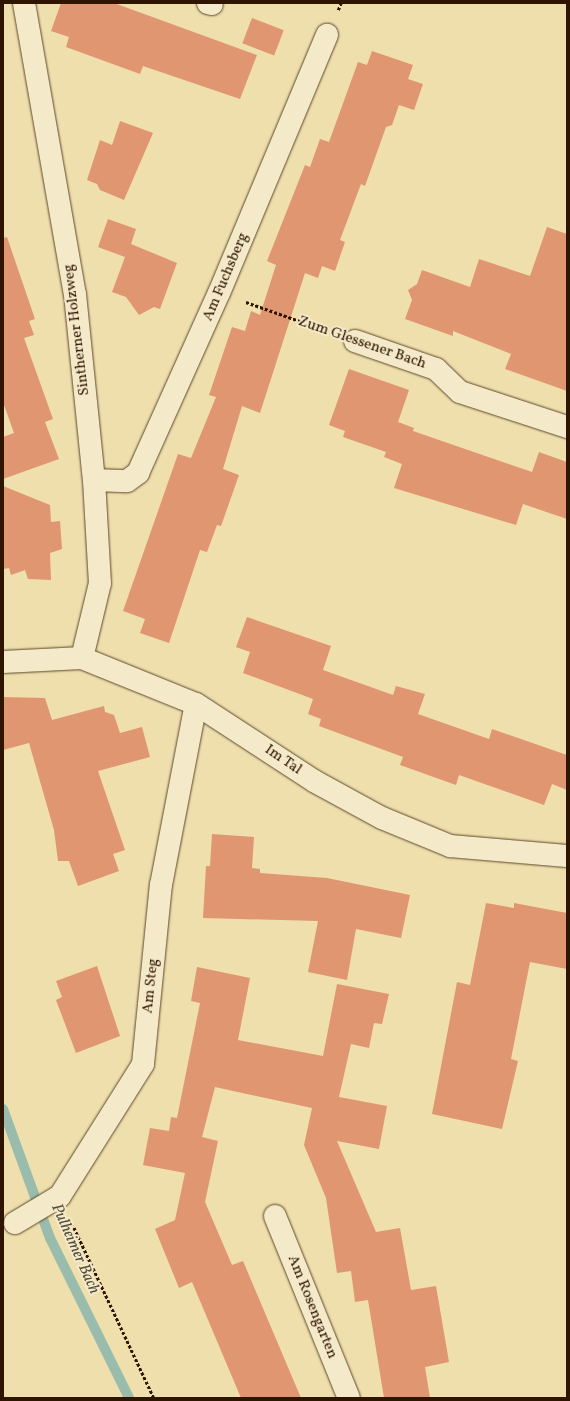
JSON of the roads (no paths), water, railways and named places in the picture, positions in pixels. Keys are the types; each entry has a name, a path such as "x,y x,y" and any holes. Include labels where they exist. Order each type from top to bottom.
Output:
{"street":[{"name":"Sintherner Holzweg","path":"24,3 75,294 94,480 100,583 82,658"},
{"name":"Am Fuchsberg","path":"94,480 127,481 138,473 220,293 328,35"},
{"name":"Zum Glessener Bach","path":"355,340 436,369 460,392 567,427"},
{"name":"Im Tal","path":"3,662 82,658 196,704 314,781 382,818 450,846 567,856"},
{"name":"Am Steg","path":"15,1223 60,1196 143,1064 161,885 196,704"},
{"name":"Am Rosengarten","path":"275,1216 348,1398"}],"waterway":[{"name":"Pulheimer Bach","path":"3,1109 50,1238 129,1398"}]}
